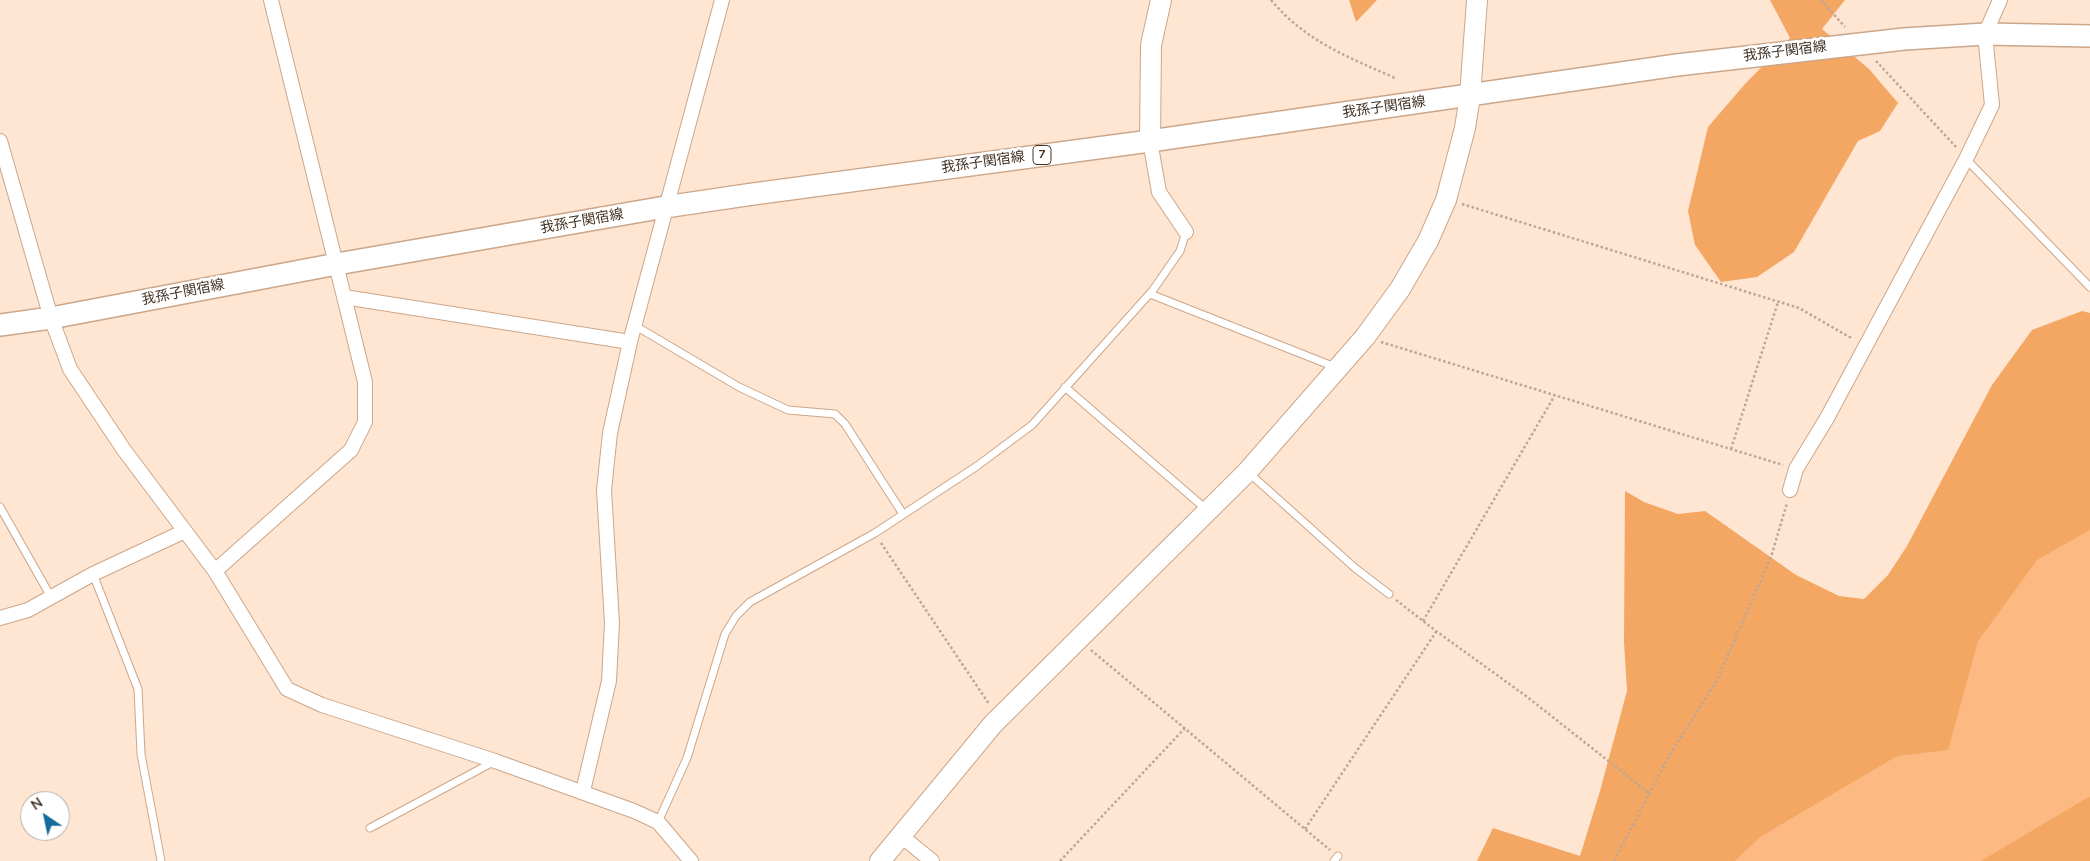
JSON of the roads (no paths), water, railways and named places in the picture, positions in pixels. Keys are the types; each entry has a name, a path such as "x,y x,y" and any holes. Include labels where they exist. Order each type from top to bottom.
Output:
{"main road":[{"name":"我孫子関宿線","path":"0,325 51,318 337,264 666,207 1150,141 1677,65 1859,43 1984,34 2090,36"}],"street":[{"path":"215,570 351,450 365,422 365,382 271,0"},
{"path":"583,792 610,681 612,623 604,490 610,433 634,325 722,0"},
{"path":"1161,0 1151,45 1150,141 1159,192 1186,232"},
{"path":"880,861 999,718 1248,472 1365,337 1400,289 1428,241 1446,200 1465,128 1470,96 1477,0"},
{"path":"1790,490 1796,469 1827,418 1866,346 1966,159 1992,105 1984,34 2000,0"},
{"path":"0,141 51,318 70,369 124,450 215,570 287,689 322,705 495,761 634,811 658,822 691,861"},
{"path":"344,297 630,342"},
{"path":"0,618 28,610 93,574 185,531"},
{"path":"900,835 932,861"}],"lane":[{"path":"1966,159 2090,287"},
{"path":"658,822 687,758 725,634 736,616 750,602 875,533 978,466 1032,425 1150,294 1180,251 1186,232"},
{"path":"1150,294 1338,368"},
{"path":"634,325 739,387 788,410 835,414 845,424 902,514"},
{"path":"1065,387 1208,511"},
{"path":"1248,472 1356,568 1389,594"},
{"path":"0,506 51,597"},
{"path":"93,574 138,689 141,754 161,861"},
{"path":"370,828 495,761"}]}
